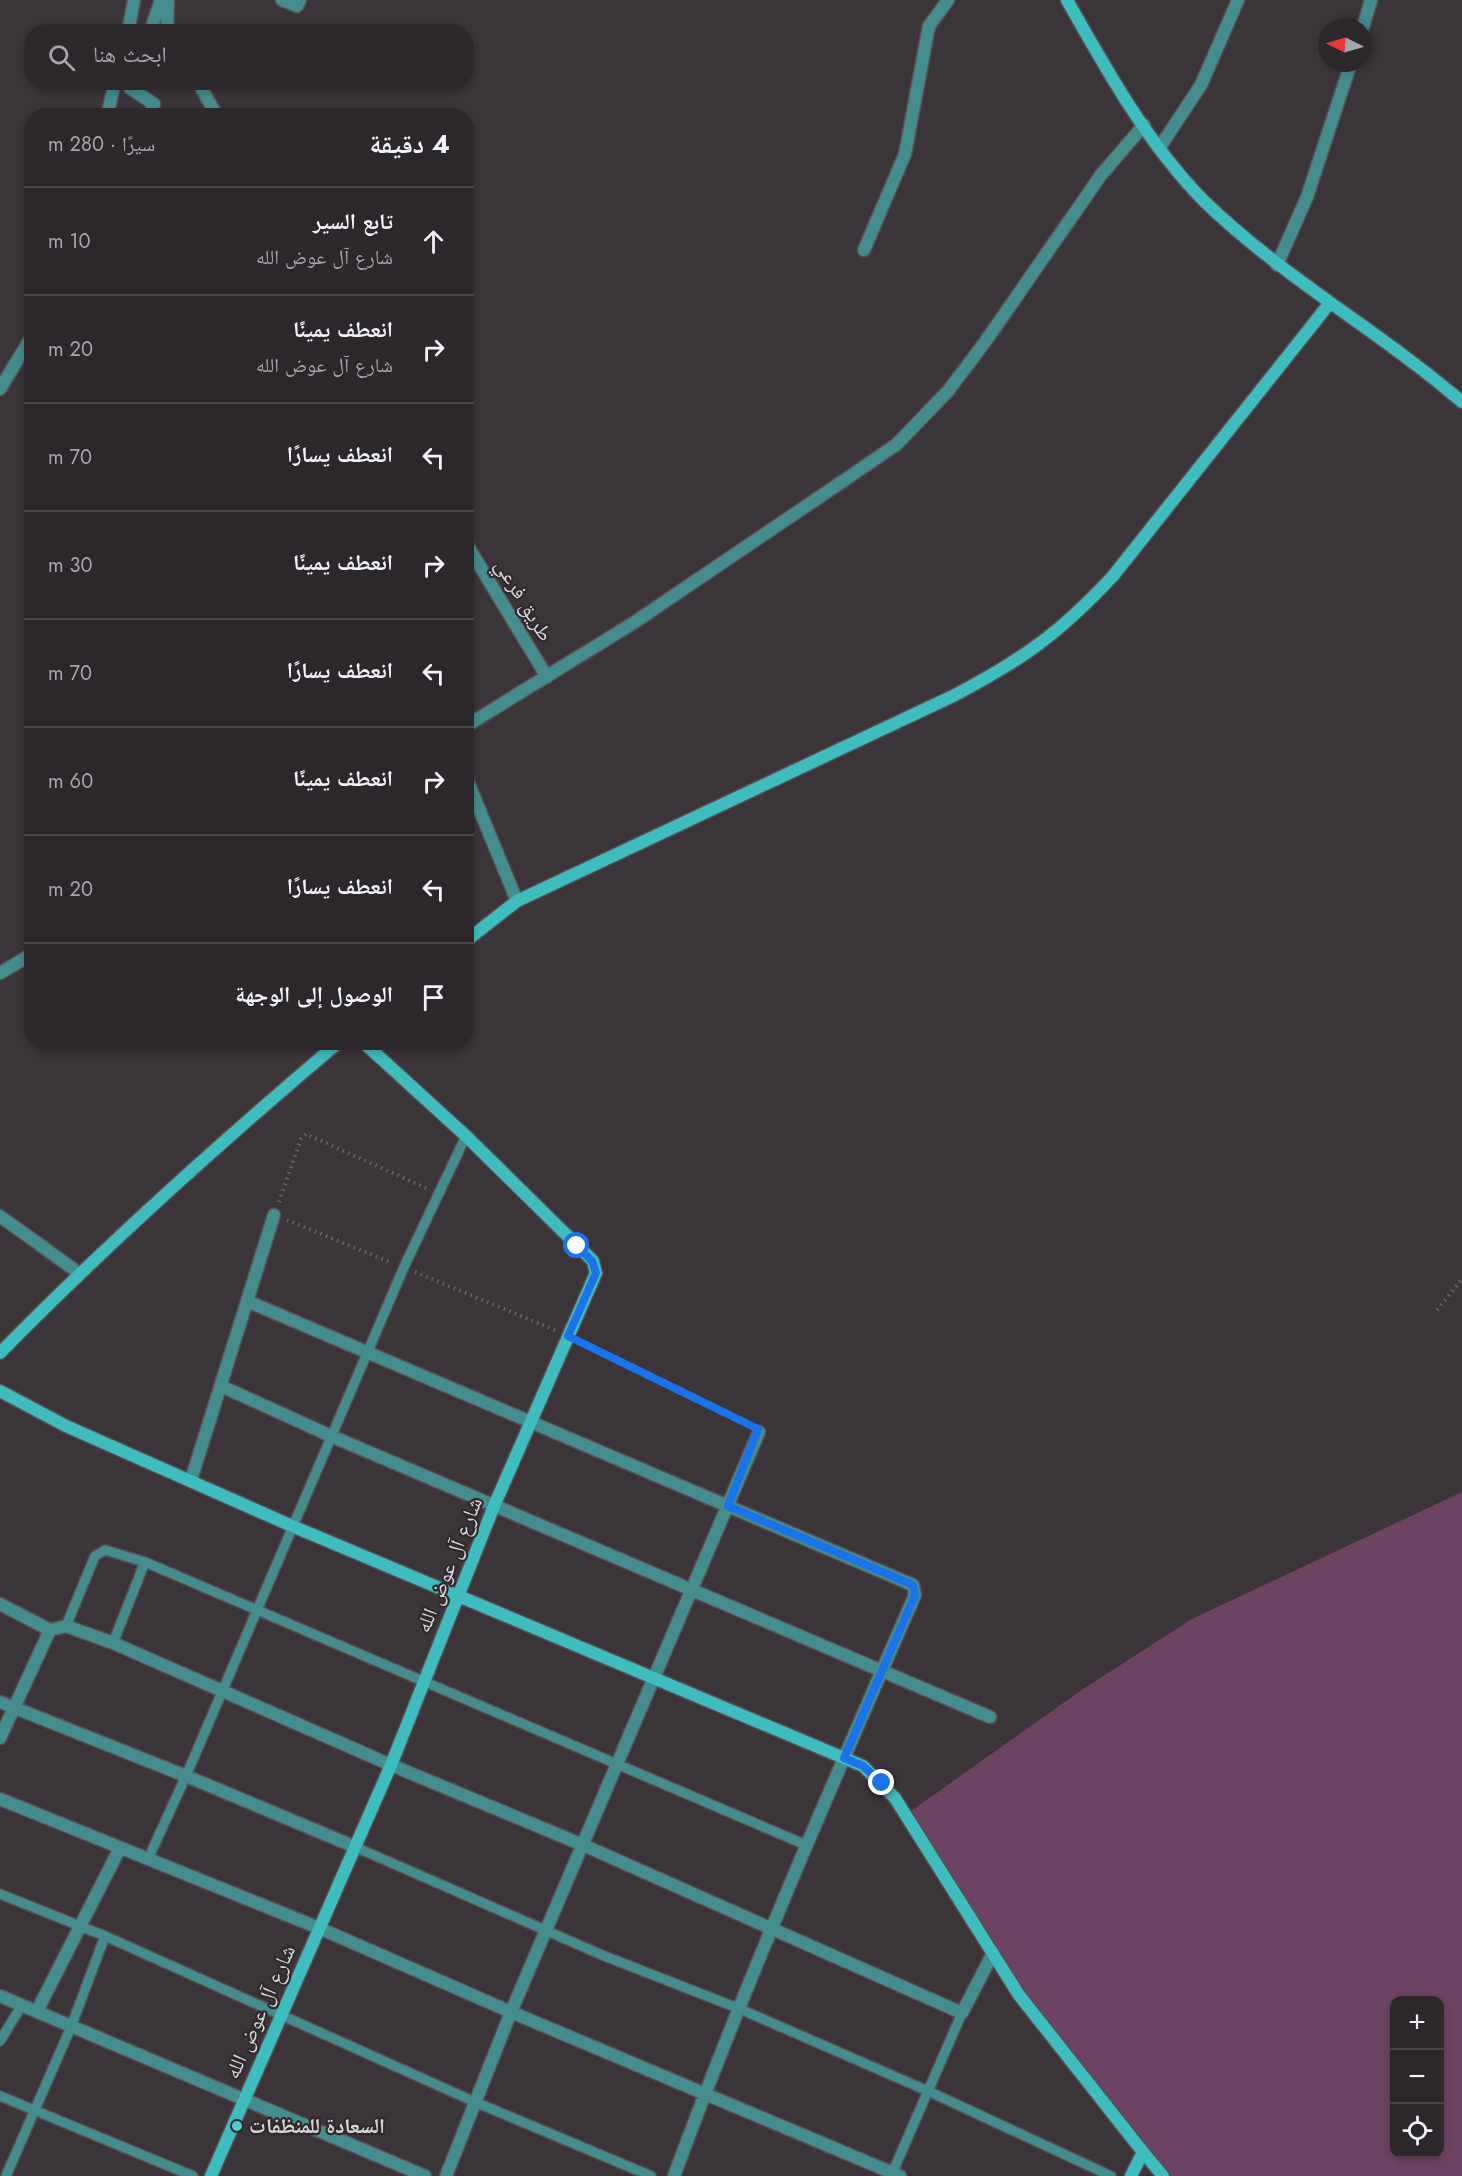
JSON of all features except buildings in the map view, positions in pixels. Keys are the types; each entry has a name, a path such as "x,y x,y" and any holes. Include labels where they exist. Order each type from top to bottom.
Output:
{"street":[{"path":"130,24 134,0"},
{"path":"153,24 162,0"},
{"path":"167,24 168,0"},
{"path":"282,0 297,6 300,0"},
{"path":"864,250 905,154 929,26 948,0"},
{"path":"1067,0 1144,125 1202,198 1277,265 1462,400"},
{"path":"1160,147 1201,85 1238,0"},
{"path":"1366,18 1371,0"},
{"path":"1277,265 1307,197 1349,72"},
{"path":"109,108 113,90"},
{"path":"133,90 154,104 153,108"},
{"path":"203,90 213,108"},
{"path":"474,721 635,622 858,473 909,434 986,342 1101,175 1144,125"},
{"path":"474,935 517,902 953,696 996,674 1043,643 1080,612 1113,576 1329,304"},
{"path":"0,389 24,349"},
{"name":"طريق فرعي","path":"474,556 547,676"},
{"path":"474,797 517,902"},
{"path":"0,973 24,959"},
{"path":"0,1353 79,1273 243,1124 330,1050"},
{"name":"شارع آل عوض الله","path":"211,2176 242,2100 391,1765 494,1506 596,1273 592,1261 466,1136 372,1050"},
{"path":"191,1479 274,1215"},
{"path":"0,1216 79,1273"},
{"path":"247,1301 530,1423 912,1583 915,1595 806,1845 705,2093 674,2176"},
{"path":"221,1386 331,1436 990,1718"},
{"path":"0,1390 66,1426 191,1479 292,1526 654,1677 844,1758 873,1773 894,1798 1019,1995 1162,2176"},
{"path":"446,2176 511,2012 759,1432"},
{"path":"0,1604 50,1630 66,1626 113,1643 391,1765 583,1845 962,2013 993,1953"},
{"path":"0,1738 50,1630"},
{"path":"0,1702 354,1846"},
{"path":"0,1799 319,1928 895,2175"},
{"path":"37,2011 120,1848"},
{"path":"0,1996 425,2176"},
{"path":"1131,2176 1143,2152"}],"lane":[{"path":"148,1859 186,1776 404,1268 466,1136"},
{"path":"66,1626 95,1556 105,1550 145,1563 806,1845"},
{"path":"113,1643 145,1563"},
{"path":"354,1846 602,1955 740,2009 928,2091 1111,2176"},
{"path":"0,1894 82,1926 475,2102 651,2176"},
{"path":"6,2176 71,2027 105,1936"},
{"path":"0,2041 22,2005"},
{"path":"895,2175 962,2013"},
{"path":"0,2096 193,2176"}],"path":[{"path":"439,1193 306,1134 301,1139 274,1215 568,1336 754,1426 759,1432"},
{"path":"1437,1310 1462,1279"}],"shaded area":[{"path":"1462,1492 1462,2176 1165,2176 1015,1986 904,1816 1083,1689 1192,1619"}],"place":[{"name":"السعادة للمنظفات","path":"237,2126"}],"route":[{"path":"577,1246 592,1261 596,1273 568,1336 758,1429 759,1432 728,1506 912,1583 915,1595 844,1758 863,1766 882,1783"}]}
